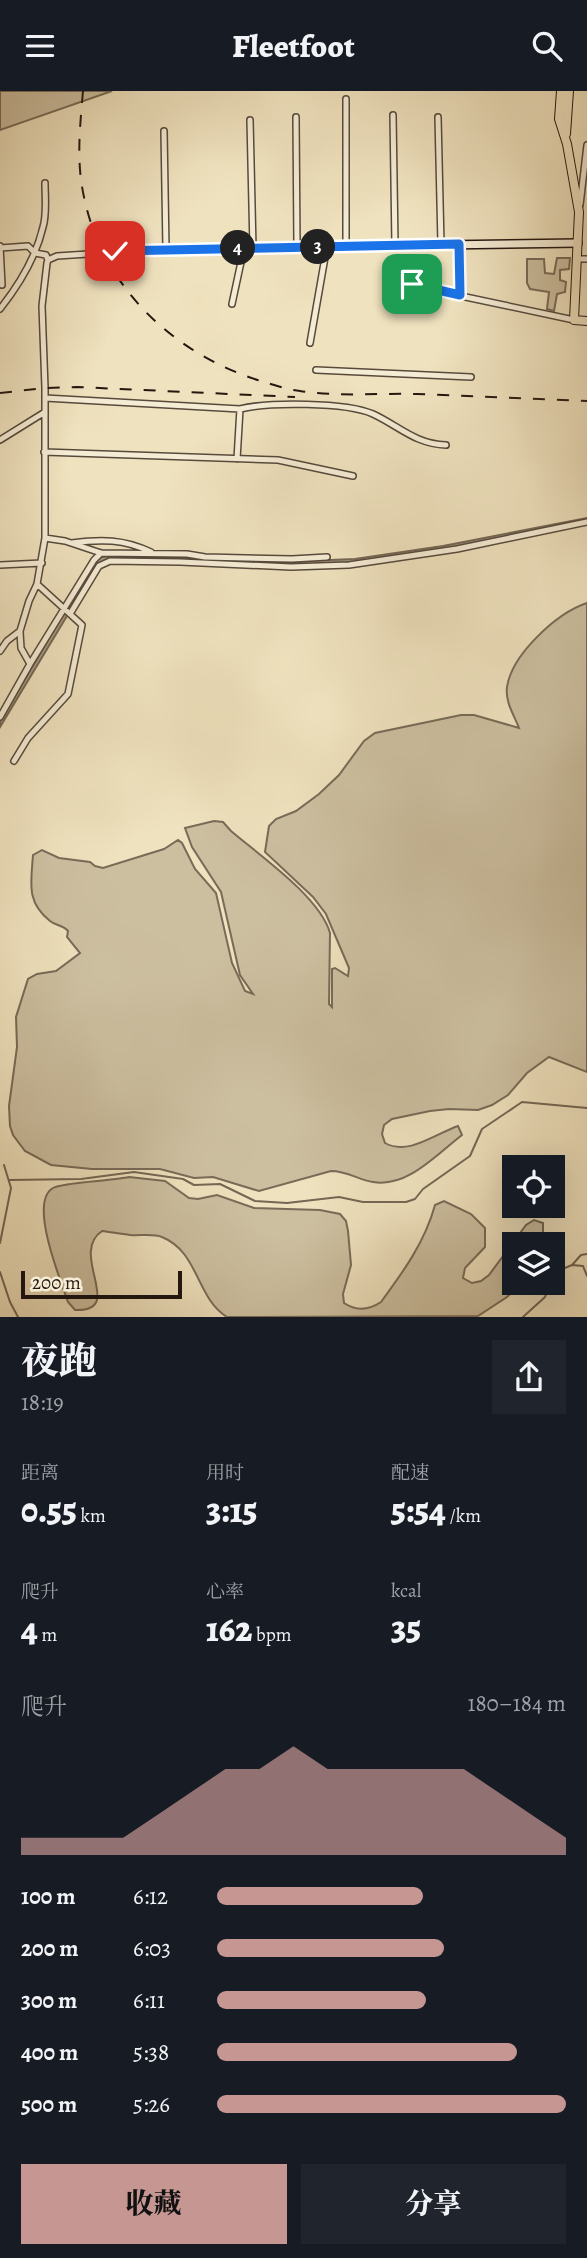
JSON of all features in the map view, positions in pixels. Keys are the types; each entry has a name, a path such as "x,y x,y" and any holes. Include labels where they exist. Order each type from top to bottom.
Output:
{"main road":[{"path":"561,91 563,109"},
{"path":"569,91 559,119 567,144 579,212 578,243 583,259 574,320 587,321"}],"street":[{"path":"346,99 346,246"},
{"path":"393,115 395,245"},
{"path":"296,117 297,247"},
{"path":"439,117 441,244"},
{"path":"232,304 248,248 250,120"},
{"path":"164,131 166,249"},
{"path":"579,212 587,145"},
{"path":"0,309 22,277 34,253 44,225 46,183"},
{"path":"2,285 0,247 29,246 43,260 48,260 57,256 166,249 578,243"},
{"path":"459,244 460,295"},
{"path":"310,343 327,246"},
{"path":"30,664 21,648 20,631 37,584 45,538 42,306 48,260"},
{"path":"409,285 574,320"},
{"path":"316,370 471,377"},
{"path":"45,398 240,409 262,404 315,405 369,412 422,442 446,445"},
{"path":"237,459 240,409"},
{"path":"0,440 45,412"},
{"path":"44,451 278,460 353,476"},
{"path":"0,717 2,706 99,566 110,561 291,568 349,565 457,549 587,522"},
{"path":"45,538 102,554 292,559 327,557"},
{"path":"70,543 97,540 126,542 153,554"},
{"path":"67,612 94,560 102,554"},
{"path":"0,565 42,563"},
{"path":"13,761 28,739 68,695 82,625 37,584"},
{"path":"0,651 20,631"}],"shaded area":[{"path":"0,91 112,91 0,130"},
{"path":"557,258 570,258 569,269 560,270 560,280 566,282 565,292 557,294 554,311 547,309 549,292 530,289 527,283 527,259 544,259 545,273 554,274"},
{"path":"587,518 587,521 464,546 355,562 293,566 181,560 108,560 88,581 0,727 0,721 94,563 102,557 115,555 254,563 355,559 443,546"},
{"path":"587,603 587,1072 549,1057 527,1073 508,1095 492,1105 478,1110 449,1109 392,1119 384,1125 382,1134 385,1143 394,1146 403,1147 422,1142 458,1126 462,1135 421,1168 386,1183 331,1171 259,1191 213,1177 194,1178 160,1169 92,1169 51,1165 25,1151 10,1126 9,1106 17,1047 16,1017 28,979 37,974 56,971 80,953 67,937 68,931 50,921 37,907 32,891 33,855 42,850 59,858 90,862 103,868 164,849 178,840 195,869 216,893 232,963 245,991 253,994 240,975 221,892 192,847 185,828 214,821 223,822 302,891 324,919 330,933 329,1004 332,1007 332,969 335,968 348,976 349,968 326,914 313,897 265,852 269,826 276,819 296,811 319,794 339,775 364,741 375,733 461,715 474,715 519,728 507,693 517,661 550,625"},
{"path":"129,1177 165,1181 189,1198 217,1195 254,1208 320,1210 340,1214 346,1221 351,1265 343,1294 344,1303 358,1308 372,1307 381,1302 419,1244 435,1205 444,1201 471,1214 485,1228 485,1247 465,1268 463,1278 472,1283 481,1281 502,1257 502,1295 509,1295 478,1316 227,1317 209,1299 191,1264 174,1244 158,1236 102,1231 93,1241 91,1253 96,1302 90,1308 75,1310 68,1302 48,1242 44,1209 46,1196 59,1186"},
{"path":"534,1220 543,1223 543,1232 521,1232"}],"waterway":[{"path":"9,1180 81,1179 134,1172 183,1179 194,1185 220,1184 255,1201 287,1203 339,1197 363,1202 406,1202 415,1199 423,1189 470,1156 482,1129 522,1102 587,1108"},
{"path":"0,1243 11,1188 4,1165"},
{"path":"565,1268 572,1265 581,1255 587,1254"},
{"path":"572,1265 583,1266 587,1276"},
{"path":"0,1272 18,1317"},
{"path":"523,1317 546,1295"}],"railway":[{"path":"83,91 80,170 84,197 94,230 108,261 126,289 148,314 173,336 201,355 264,382 314,393 587,401"},
{"path":"0,393 77,387 295,397"}],"route":[{"path":"115,251 459,244 460,295 412,284"}]}
